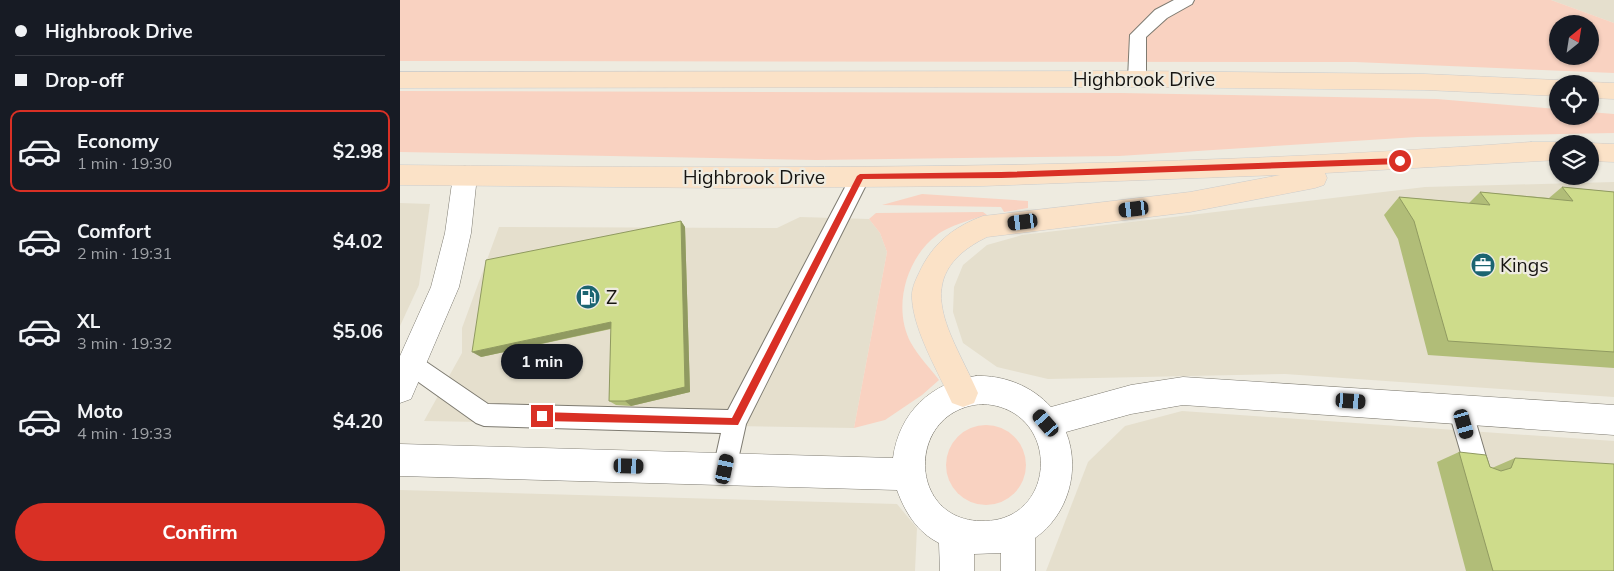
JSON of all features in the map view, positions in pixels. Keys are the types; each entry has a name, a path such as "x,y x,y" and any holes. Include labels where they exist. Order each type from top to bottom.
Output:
{"main road":[{"name":"Highbrook Drive","path":"400,80 1137,79 1425,82 1549,88"},
{"path":"1599,90 1614,91"},
{"name":"Highbrook Drive","path":"400,175 992,175 1400,161 1549,151"},
{"path":"1599,152 1614,153"},
{"path":"963,393 934,329 926,299 928,283 935,266 944,253 968,233 983,227 1190,202 1400,161"}],"street":[{"path":"400,389 445,287 458,233 465,176"},
{"path":"982,390 1001,392 1018,398 1033,409 1046,423 1053,438 1057,455 1057,472 1053,489 1045,505 1033,519 1018,530 988,539 956,535 929,517 912,489 909,474 909,456 913,438 921,423 933,409 963,393 982,390"},
{"path":"1046,423 1115,402 1152,394 1183,391 1614,420"},
{"path":"400,460 909,474"},
{"path":"1018,530 1018,571"},
{"path":"956,535 958,571"}],"lane":[{"path":"1137,79 1138,35 1161,14 1186,0"},
{"path":"725,469 735,422 860,176"},
{"path":"411,364 484,415 735,422"},
{"path":"1460,409 1477,467"}],"shaded area":[{"path":"400,0 1551,0 1592,15 1549,15 1549,65 1599,65 1599,18 1614,23 1614,73 1355,62 400,61"},
{"path":"1551,0 1614,0 1614,23 1599,18 1599,15 1592,15"},
{"path":"400,91 1121,93 1437,99 1549,108 1549,125 1599,125 1599,113 1614,114 1614,133 1417,137 1119,156 816,160 400,152"},
{"path":"1599,182 1614,182 1614,397 1285,374 1048,379 997,367 963,343 953,312 954,287 963,265 987,245 1022,235 1425,187 1549,184 1599,185"},
{"path":"922,194 1028,201 1028,208 1004,212 1001,207 882,205"},
{"path":"400,203 430,204 419,285 400,326"},
{"path":"983,212 987,215 947,229 926,245 910,270 905,284 903,315 905,329 914,348 939,380 922,395 885,420 854,428 887,252 880,233 869,219 876,213"},
{"path":"800,217 869,219 880,233 887,252 854,428 424,421 462,353 462,328 499,227 777,228"},
{"path":"1182,411 1614,441 1614,571 1046,571 1088,462 1125,426"},
{"path":"978,425 994,425 1015,436 1026,457 1026,473 1015,494 994,505 978,505 964,499 952,487 946,473 946,457 952,443 964,431"},
{"path":"400,490 897,504 917,528 915,571 400,571"}],"building":[{"path":"1562,187 1614,192 1614,352 1448,341 1414,221 1399,197 1490,205 1480,192 1573,201"},
{"name":"Z","path":"681,221 685,387 625,401 609,401 611,322 472,352 486,260"},
{"path":"1459,452 1486,455 1490,467 1501,471 1511,468 1515,458 1614,464 1614,571 1493,571"}],"place":[{"name":"Kings","path":"1483,265"},
{"name":"Z","path":"588,297"}],"route":[{"path":"542,416 735,422 860,176 1001,175 1400,161"}]}
